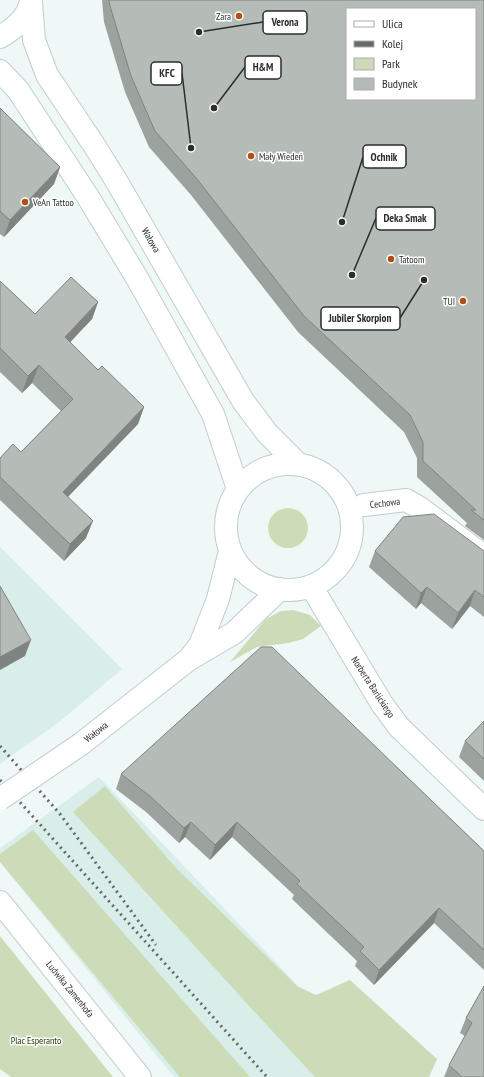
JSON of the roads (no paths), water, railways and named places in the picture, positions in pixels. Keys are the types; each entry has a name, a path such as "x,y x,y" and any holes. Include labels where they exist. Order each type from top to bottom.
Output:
{"street":[{"path":"0,37 16,26 23,18 31,2"},
{"name":"Wałowa","path":"31,2 34,40 47,75 117,182 243,401 267,433 298,464"},
{"path":"0,71 18,90 88,197 137,278 212,414 238,489"},
{"path":"298,464 319,471 336,484 347,503 352,524 349,544 341,562 328,576 311,586 296,589 280,589 260,583 248,574 242,569 230,551 226,530 229,508 238,489 255,473 276,465 298,464"},
{"name":"Cechowa","path":"364,505 406,500 420,508 484,556"},
{"name":"Wałowa","path":"188,660 200,645 218,599 230,551"},
{"name":"Norberta Barlickiego","path":"311,586 382,704 399,727 484,809"},
{"name":"Wałowa","path":"0,799 80,744 188,660 234,633 280,589"},
{"name":"Ludwika Zamenhofa","path":"0,902 140,1077"}],"railway":[{"path":"0,746 60,814 156,945"},
{"path":"0,780 267,1077"}],"place":[{"name":"Zara","path":"239,16"},
{"name":"Verona","path":"199,32"},
{"name":"H&M","path":"214,108"},
{"name":"KFC","path":"191,148"},
{"name":"Mały Wiedeń","path":"251,156"},
{"name":"VeAn Tattoo","path":"25,202"},
{"name":"Ochnik","path":"342,222"},
{"name":"Tatoom","path":"391,259"},
{"name":"Deka Smak","path":"352,275"},
{"name":"Jubiler Skorpion","path":"424,280"},
{"name":"TUI","path":"463,301"}],"park label":[{"name":"Plac Esperanto","path":"36,1040"}]}
